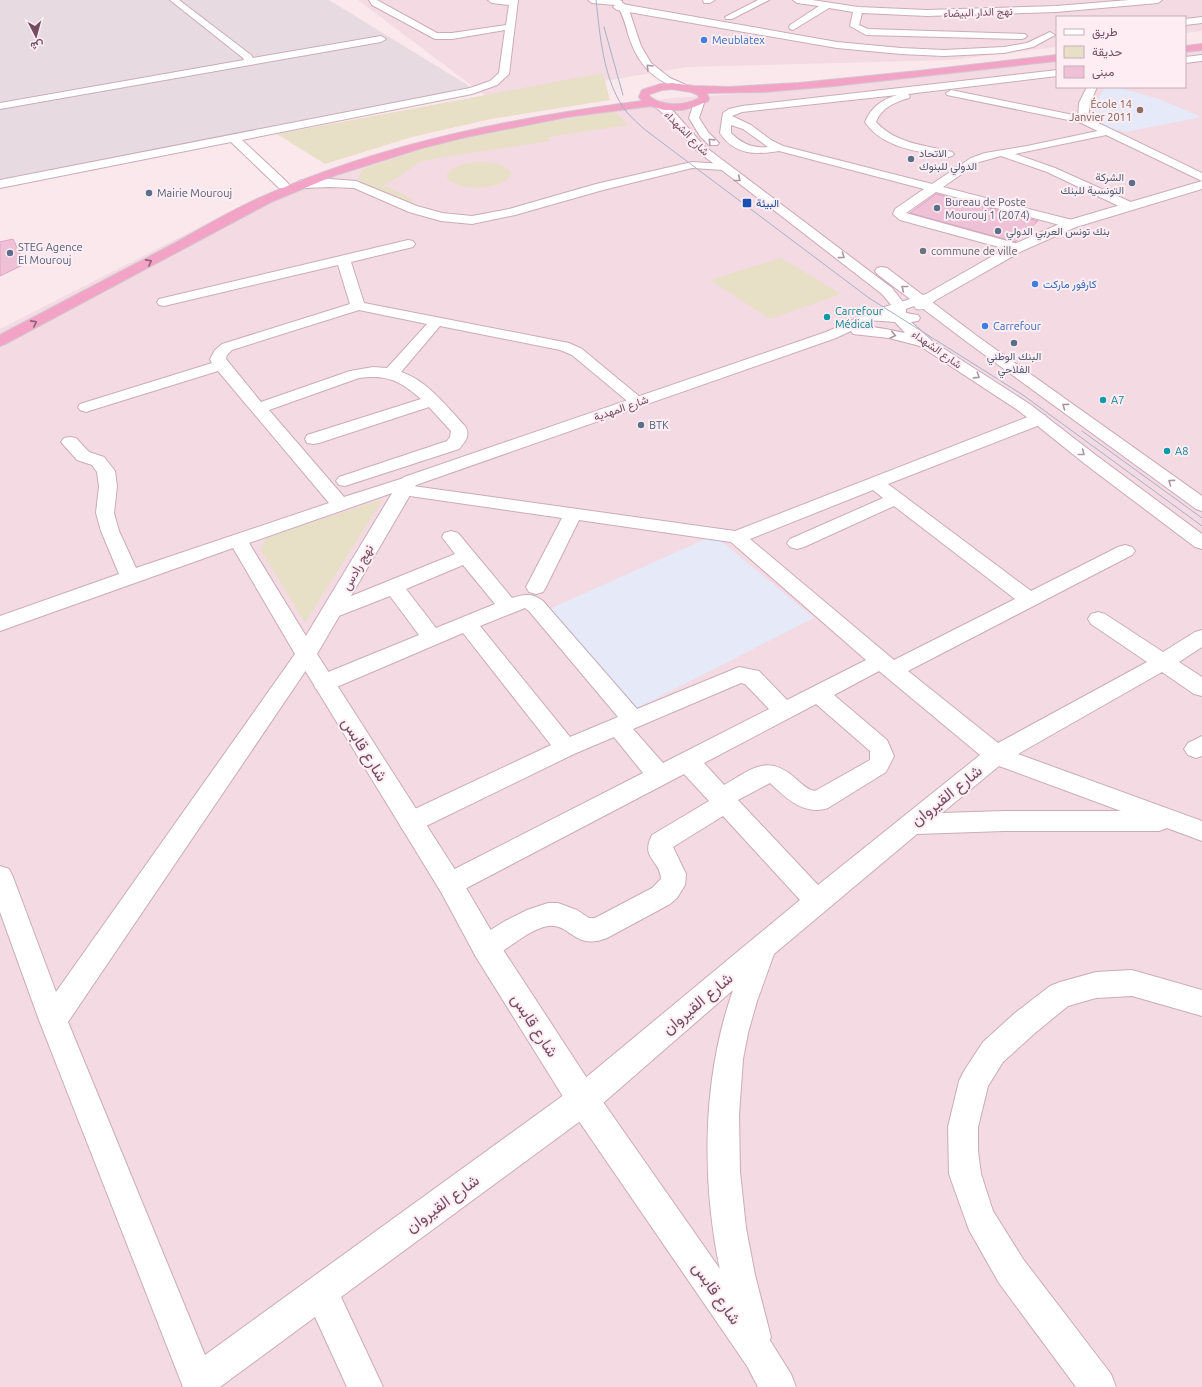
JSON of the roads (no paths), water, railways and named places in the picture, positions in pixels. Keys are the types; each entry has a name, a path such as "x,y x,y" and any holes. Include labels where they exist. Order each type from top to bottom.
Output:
{"highway":[{"path":"1186,43 1202,41"},
{"path":"1186,49 1202,47"},
{"path":"0,341 267,199 356,165 418,146 652,94 661,87 732,91 767,89 884,78 1056,58"},
{"path":"161,242 283,185 360,157 458,129 541,113 620,101 652,94 680,107 701,101 1056,64"},
{"path":"694,89 703,94 701,101"}],"street":[{"path":"174,0 248,57 248,62"},
{"path":"373,0 375,3 435,36 452,36 510,27"},
{"path":"0,184 472,91 487,86 498,80 504,74 513,2 492,0"},
{"path":"592,0 793,37 864,48 923,52 967,52 1015,49 1030,45 1054,35"},
{"path":"729,17 765,0"},
{"name":"نهج الدار البيضاء","path":"797,0 826,3 858,10 927,13 1053,9 1116,5 1158,0"},
{"path":"1036,0 1053,9 1062,16"},
{"path":"1106,0 1116,5"},
{"path":"793,27 826,3"},
{"path":"618,19 619,4"},
{"path":"619,4 645,63 665,80 682,87"},
{"path":"858,10 854,26 866,32 1014,36 1054,35"},
{"path":"1186,22 1202,20"},
{"path":"1014,36 1024,40 1030,45"},
{"path":"0,106 381,39"},
{"path":"1186,60 1200,59"},
{"path":"779,148 757,151 746,150 727,136 725,131 727,119 730,113 742,109 889,96 1056,73"},
{"path":"1083,120 1083,106 1086,95 1091,88"},
{"path":"916,92 952,93 1083,120 1202,178"},
{"name":"شارع الشهداء","path":"652,94 700,148 888,292 907,328 928,344 1039,418 1096,464 1202,543"},
{"path":"889,96 871,117 870,122 874,127 885,136 898,142 948,154"},
{"name":"شارع الشهداء","path":"701,101 694,118 704,134 718,148 784,200 925,300 972,339 1202,505"},
{"path":"727,119 747,127 767,142 779,148 1071,224"},
{"path":"1017,248 904,217 899,214 900,210 975,160 1108,132"},
{"path":"234,138 283,185"},
{"path":"692,165 700,148"},
{"path":"999,154 1051,170 1128,206"},
{"path":"356,165 353,175 356,185"},
{"path":"303,184 330,183 356,185 427,213 446,218 472,220 510,212 692,165 724,167"},
{"path":"831,335 873,317 899,312 911,313 925,300 1017,248 1071,224 1202,185"},
{"path":"164,302 408,244"},
{"path":"343,259 358,306"},
{"path":"340,504 221,365 218,359 220,353 227,347 358,306 564,346 577,352 638,402"},
{"path":"858,331 899,312 934,323 972,339"},
{"path":"391,373 437,321"},
{"path":"831,335 858,331 889,334 928,344"},
{"name":"شارع المهدية","path":"0,624 340,504 407,486 732,368 831,335"},
{"path":"86,407 221,365"},
{"path":"259,408 356,374 374,371 391,373 410,381 459,430 460,436 458,441 453,445 345,481"},
{"path":"313,439 432,402"},
{"path":"407,486 573,514 737,537 1039,418"},
{"path":"70,442 83,456 98,461 106,470 108,486 105,513 110,531 130,577"},
{"path":"875,483 1030,600"},
{"name":"نهج رادس","path":"53,1020 306,654 407,486"},
{"path":"797,543 896,499"},
{"path":"536,587 573,514"},
{"path":"451,537 508,606"},
{"path":"737,537 887,665 996,755 1202,831"},
{"name":"شارع قابس","path":"238,540 306,654 450,884 486,948 583,1100 759,1354 778,1387"},
{"path":"450,884 818,693 887,665 1030,600 1124,551"},
{"path":"331,612 467,556"},
{"path":"393,586 430,637"},
{"path":"324,683 430,637 508,606 531,602 536,606 625,723 659,775"},
{"path":"1098,619 1202,688"},
{"path":"466,623 566,748"},
{"name":"شارع القيروان","path":"200,1384 321,1291 583,1100 910,824 996,755 1163,662 1202,637"},
{"path":"411,822 566,748 739,675 751,677 785,711"},
{"path":"486,948 543,915 560,915 568,918 583,930 598,930 661,896 668,891 673,884 674,877 673,870 660,851 661,842 762,775 776,775 804,798 814,802 820,801 878,766 882,761 883,756 879,746 818,693"},
{"path":"687,761 817,902"},
{"path":"910,824 1004,820 1174,821"},
{"path":"0,877 53,1020 200,1384"},
{"path":"759,1354 734,1255 723,1166 726,1086 733,1035 746,988 763,947"},
{"path":"1098,1387 1011,1271 980,1219 965,1174 963,1151 963,1127 974,1081 993,1052 1025,1023 1060,996 1096,985 1132,983 1202,1003"},
{"path":"321,1291 365,1387"}],"tram line":[{"path":"596,0 604,55 611,83 625,110 644,129 869,298 1023,395 1202,526"},
{"path":"604,27 623,95"},
{"path":"1082,431 1202,518"}],"place":[{"name":"Meublatex","path":"704,40"},
{"name":"École 14 Janvier 2011","path":"1140,110"},
{"name":"الاتحاد الدولي للبنوك","path":"911,159"},
{"name":"الشركة التونسية للبنك","path":"1132,183"},
{"name":"Mairie Mourouj","path":"149,193"},
{"name":"البيئة","path":"747,203"},
{"name":"Bureau de Poste Mourouj 1 (2074)","path":"937,208"},
{"name":"بنك تونس العربي الدولي","path":"998,231"},
{"name":"commune de ville","path":"923,251"},
{"name":"STEG Agence El Mourouj","path":"10,253"},
{"name":"كارفور ماركت","path":"1035,284"},
{"name":"Carrefour Médical","path":"827,317"},
{"name":"Carrefour","path":"985,326"},
{"name":"البنك الوطني الفلاحي","path":"1014,343"},
{"name":"A7","path":"1103,400"},
{"name":"BTK","path":"641,425"},
{"name":"A8","path":"1167,451"}]}
